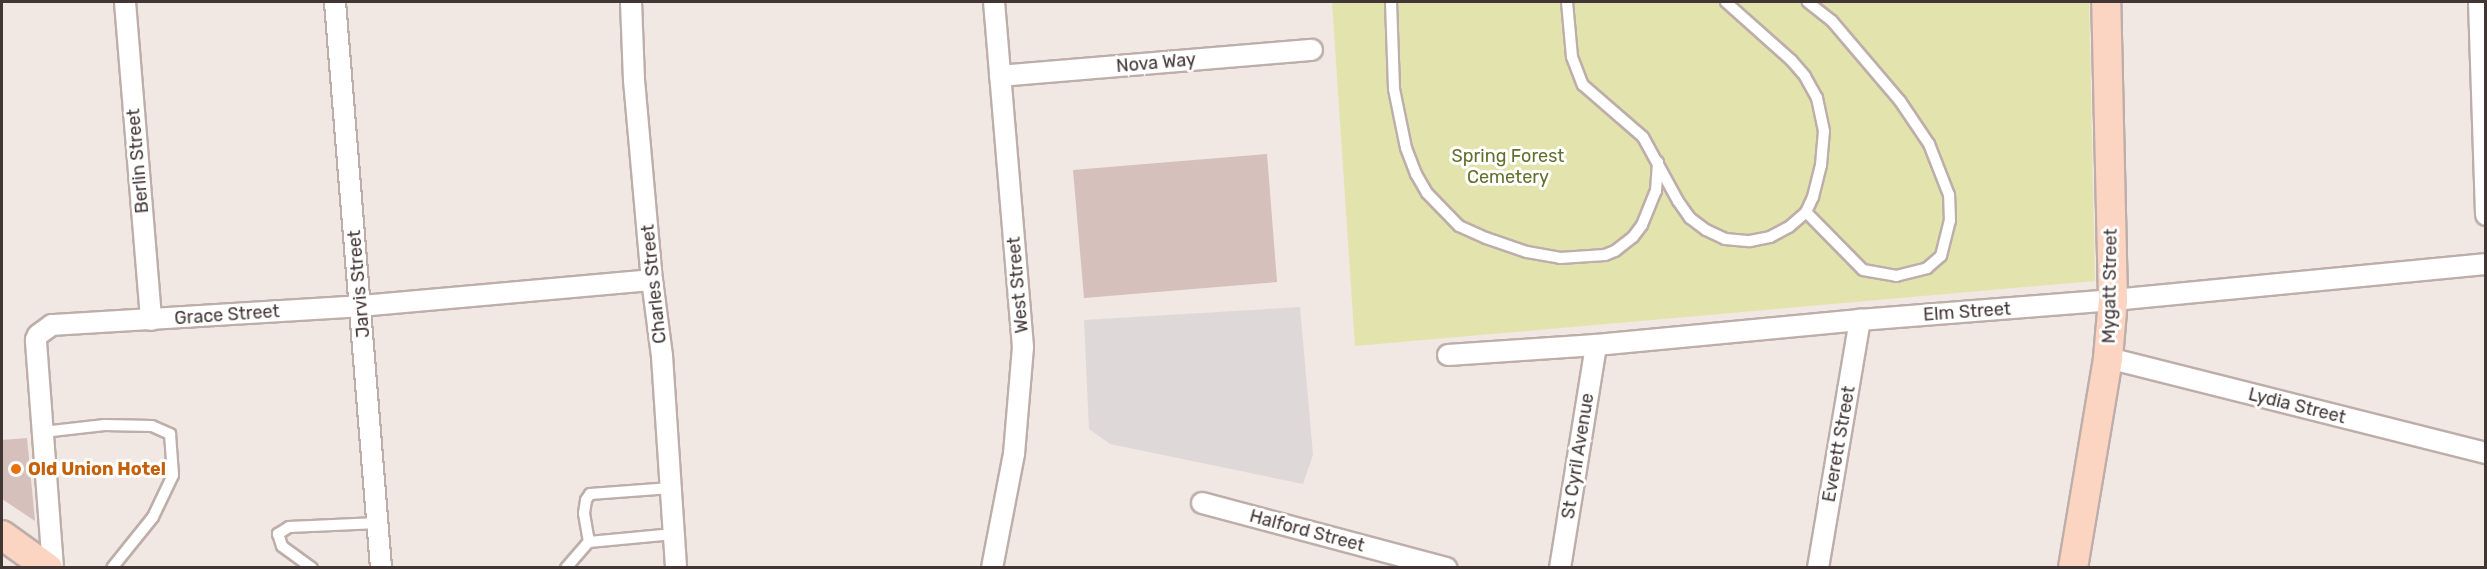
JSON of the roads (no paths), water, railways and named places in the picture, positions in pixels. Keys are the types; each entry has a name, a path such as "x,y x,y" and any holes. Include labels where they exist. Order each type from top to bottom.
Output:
{"street":[{"name":"Berlin Street","path":"125,2 151,320"},
{"name":"Jarvis Street","path":"335,2 381,567"},
{"name":"Charles Street","path":"631,2 634,80 652,280 662,356 676,567"},
{"name":"West Street","path":"992,567 1014,454 1023,347 994,2"},
{"name":"Mygatt Street","path":"2073,567 2108,358 2113,300 2106,2"},
{"path":"2480,2 2486,215"},
{"name":"Nova Way","path":"1000,76 1312,50"},
{"name":"Elm Street","path":"1448,355 1596,345 1860,320 2113,300 2486,264"},
{"name":"Grace Street","path":"53,567 38,335 52,325 361,306 652,280"},
{"name":"Everett Street","path":"1818,567 1860,320"},
{"name":"St Cyril Avenue","path":"1560,567 1596,345"},
{"name":"Lydia Street","path":"2108,358 2486,453"},
{"name":"Halford Street","path":"1202,503 1447,567"},
{"path":"2,535 48,567"}],"lane":[{"path":"1390,2 1394,89 1406,148 1427,193 1459,226 1527,252 1560,258 1605,255 1615,251 1633,237 1642,225 1656,191 1658,161"},
{"path":"1567,2 1572,57 1583,85 1643,136 1677,201 1690,218 1706,230 1725,239 1750,241 1770,237 1789,227 1806,212 1813,197 1822,154 1824,131 1817,98 1805,76 1791,60 1726,2"},
{"path":"1806,212 1863,270 1896,276 1927,268 1941,256 1950,221 1949,195 1929,144 1900,101 1832,21 1808,2"},
{"path":"43,432 105,424 152,426 170,434 173,476 153,517 111,567"},
{"path":"589,542 584,513 586,500 590,494 671,488"},
{"path":"312,567 282,546 278,534 289,527 378,523"},
{"path":"566,567 589,542 674,534"}],"place":[{"name":"Old Union Hotel","path":"16,469"}],"park label":[{"name":"Spring Forest Cemetery","path":"1508,167"}]}
